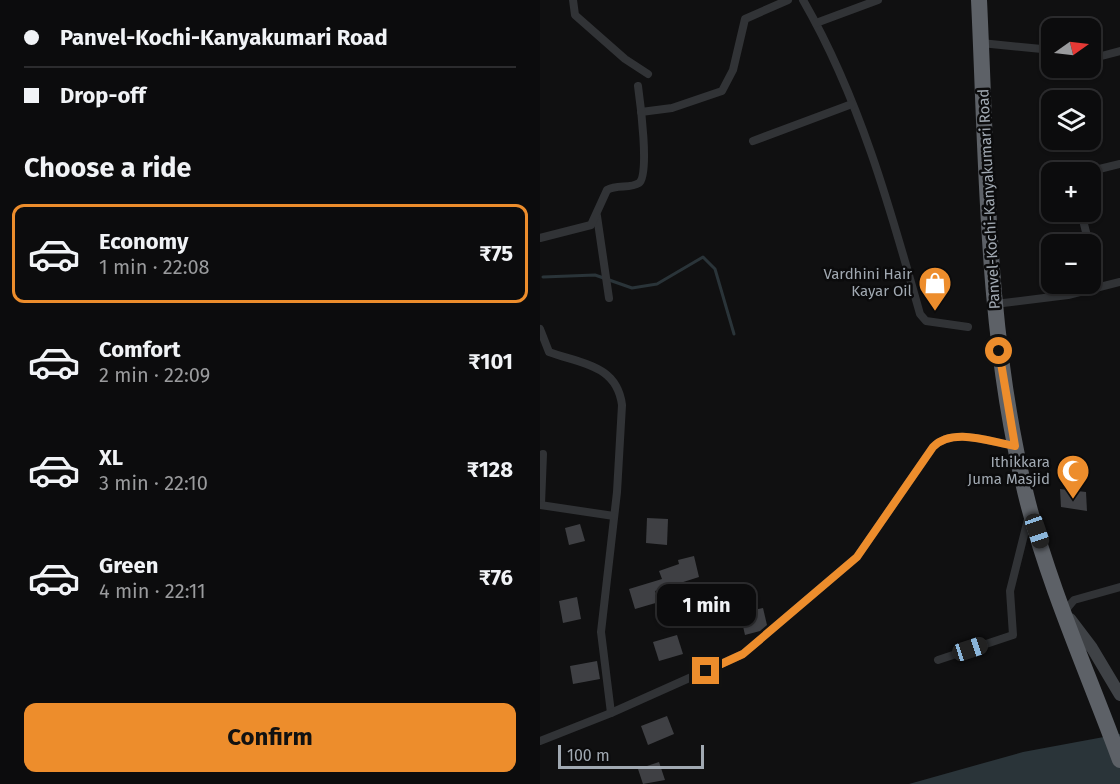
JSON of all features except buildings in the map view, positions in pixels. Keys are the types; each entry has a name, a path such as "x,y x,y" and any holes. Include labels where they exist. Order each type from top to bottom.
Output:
{"highway":[{"name":"Panvel-Kochi-Kanyakumari Road","path":"979,0 994,304 999,351 1015,446 1030,511 1064,612 1120,760"}],"main road":[{"path":"1064,612 1092,648 1120,696"}],"street":[{"path":"573,0 575,15 625,59 648,74"},
{"path":"641,112 672,108 722,91 733,70 745,18 788,0"},
{"path":"803,0 816,23 852,104 892,213 920,315 926,321 968,327"},
{"path":"816,23 878,0"},
{"path":"981,43 1041,49"},
{"path":"1101,56 1120,51"},
{"path":"540,238 589,226 597,216 607,190 640,183 645,173 638,86"},
{"path":"753,141 852,104"},
{"path":"1101,169 1120,164"},
{"path":"597,216 609,298"},
{"path":"1101,286 1120,282"},
{"path":"994,304 1072,294"},
{"path":"540,329 549,352 606,372 619,387 622,405 614,516 601,632 611,713"},
{"path":"540,741 611,713 735,658 749,649 857,557 933,447 940,441 959,436 1015,446"},
{"path":"543,454 541,505 614,516"},
{"path":"938,660 1012,635 1010,591 1030,511"},
{"path":"1064,612 1074,600 1120,587"}],"shaded area":[{"path":"1120,734 1120,784 909,784 1023,752"}],"waterway":[{"path":"543,277 595,275 632,288 657,284 703,257 715,269 734,334"}],"place":[{"name":"Vardhini Hair Kayar Oil","path":"935,312"},
{"name":"Ithikkara Juma Masjid","path":"1073,500"}],"route":[{"path":"706,671 743,654 850,564 897,502 933,447 940,441 951,436 959,436 1015,446 999,351"}]}
